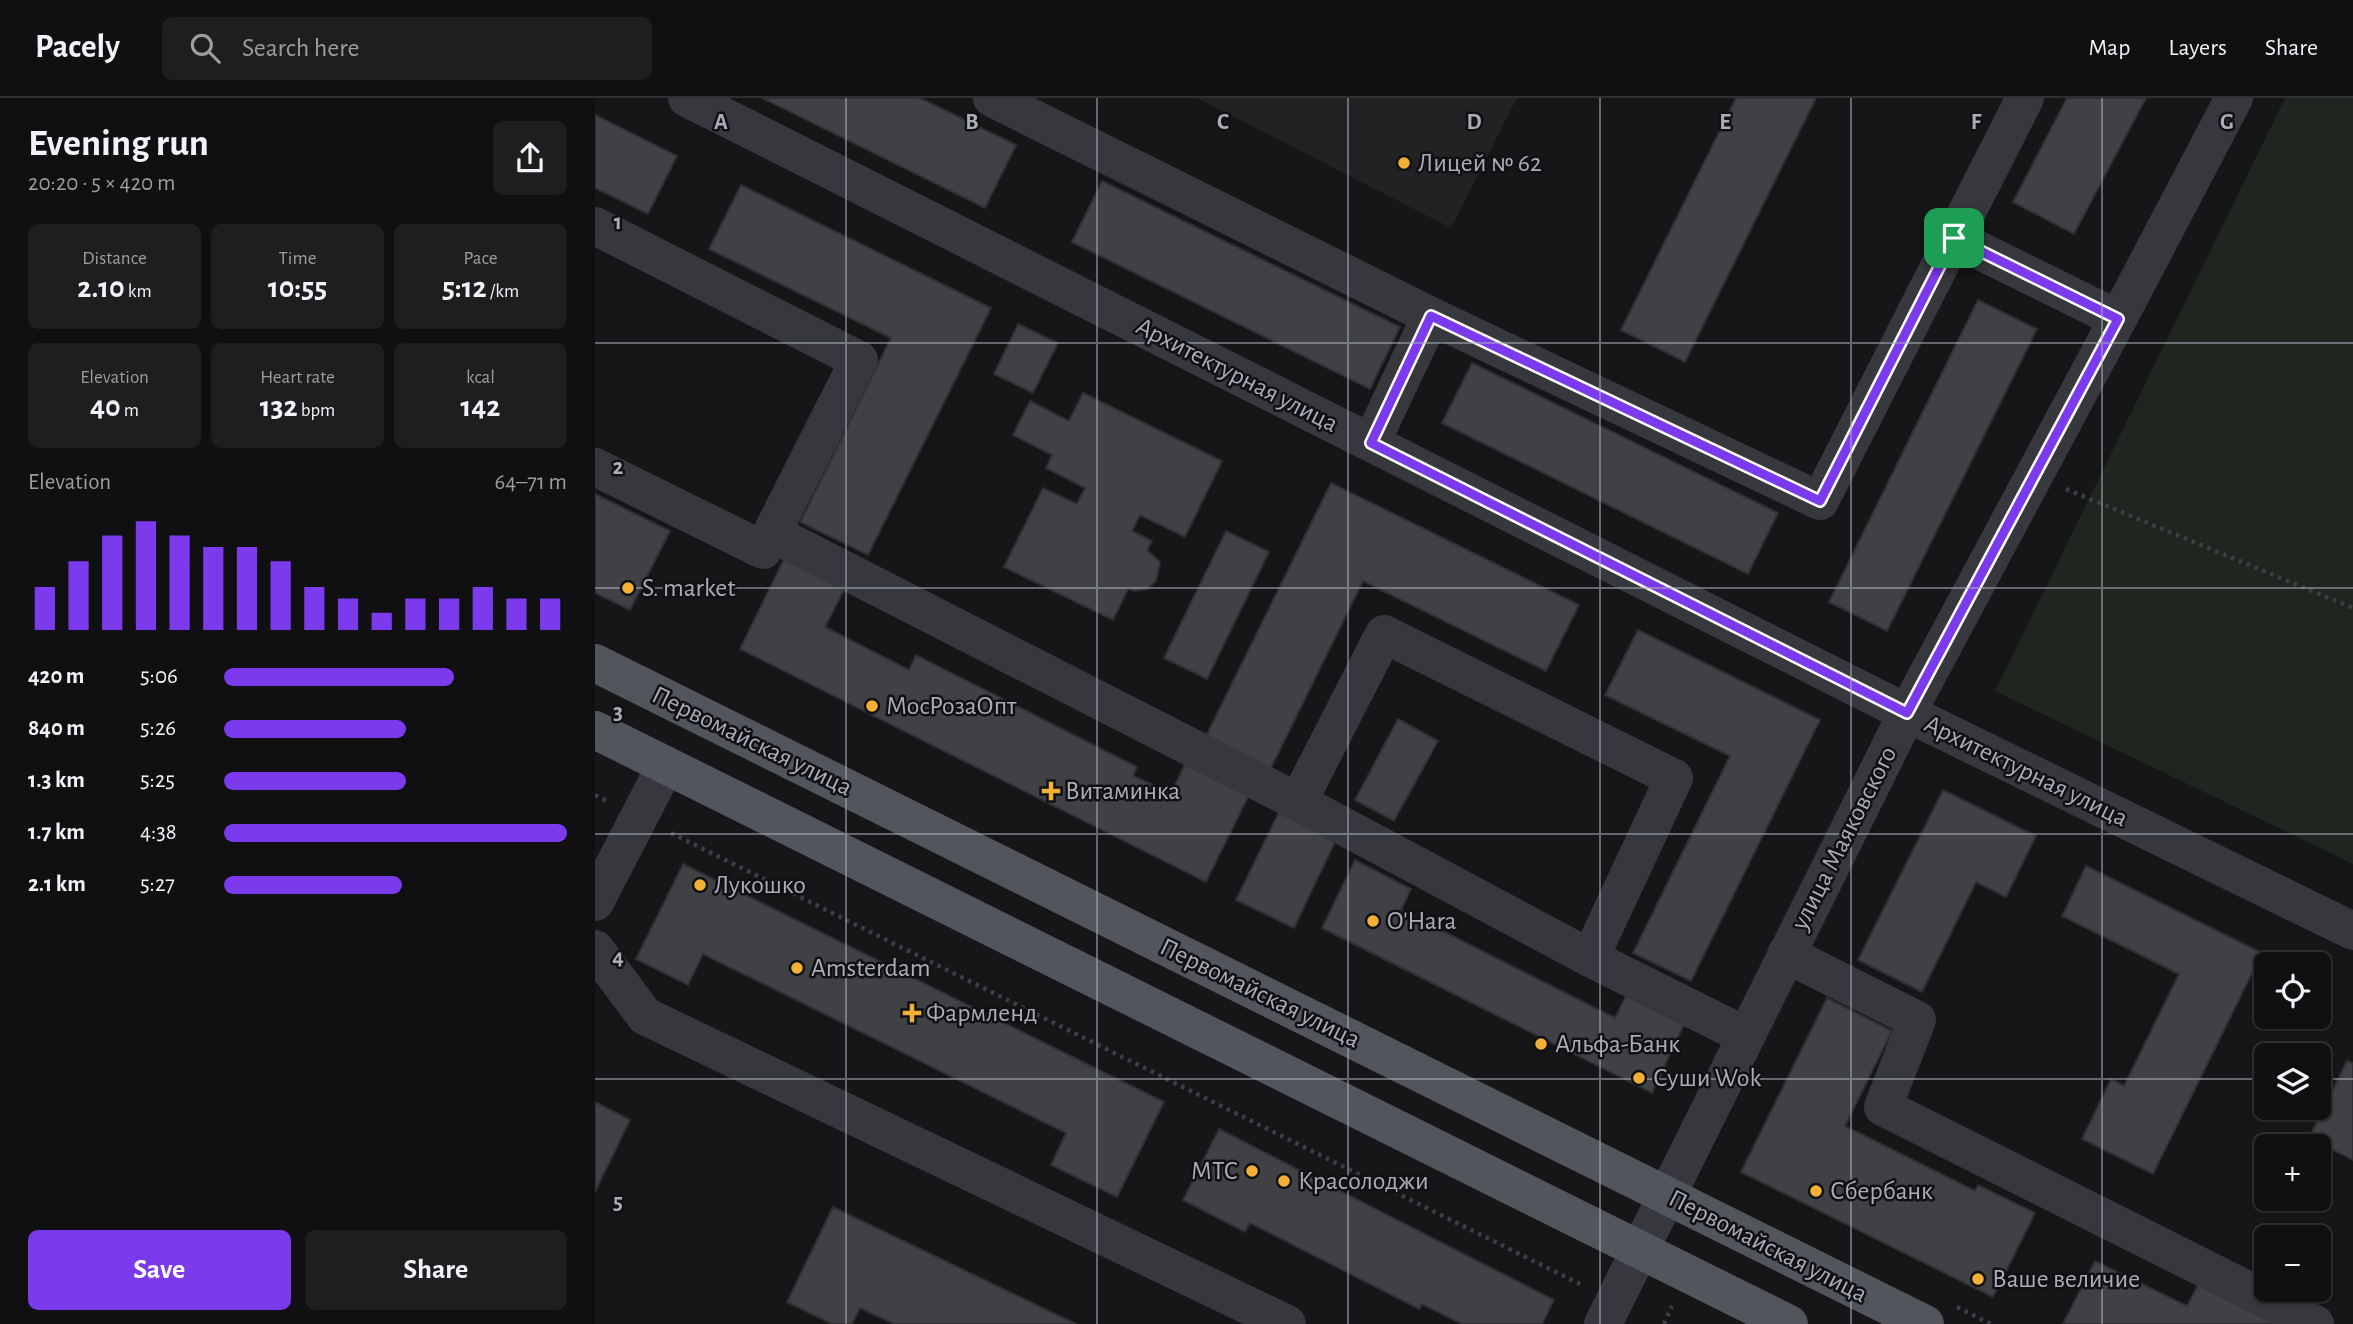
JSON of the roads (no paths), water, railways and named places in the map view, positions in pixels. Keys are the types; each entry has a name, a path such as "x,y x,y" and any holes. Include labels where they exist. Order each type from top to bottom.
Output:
{"main road":[{"name":"Первомайская улица","path":"595,663 1925,1324"},
{"path":"595,730 1789,1324"}],"street":[{"name":"Архитектурная улица","path":"687,98 1907,713 2353,931"},
{"path":"992,98 1431,316 1820,501 2025,98"},
{"name":"улица Маяковского","path":"1609,1313 1907,713 2234,98"},
{"path":"595,226 859,360 763,550 595,467"},
{"path":"1954,238 2118,319"},
{"path":"1371,443 1431,316"},
{"path":"772,533 1298,802 1590,958 1746,1036"},
{"path":"1298,802 1384,634 1674,778 1590,958"},
{"path":"595,902 666,765"},
{"path":"595,950 645,1016 1287,1324"},
{"path":"1786,954 1917,1020 1883,1107 2315,1324"}],"place":[{"name":"Лицей № 62","path":"1404,163"},
{"name":"S. market","path":"628,588"},
{"name":"МосРозаОпт","path":"872,706"},
{"name":"Витаминка","path":"1051,791"},
{"name":"Лукошко","path":"700,885"},
{"name":"O'Hara","path":"1373,921"},
{"name":"Amsterdam","path":"797,968"},
{"name":"Фармленд","path":"912,1013"},
{"name":"Альфа-Банк","path":"1541,1044"},
{"name":"Суши Wok","path":"1639,1078"},
{"name":"МТС","path":"1252,1171"},
{"name":"Красолоджи","path":"1284,1181"},
{"name":"Сбербанк","path":"1816,1191"},
{"name":"Ваше величие","path":"1978,1279"}]}
